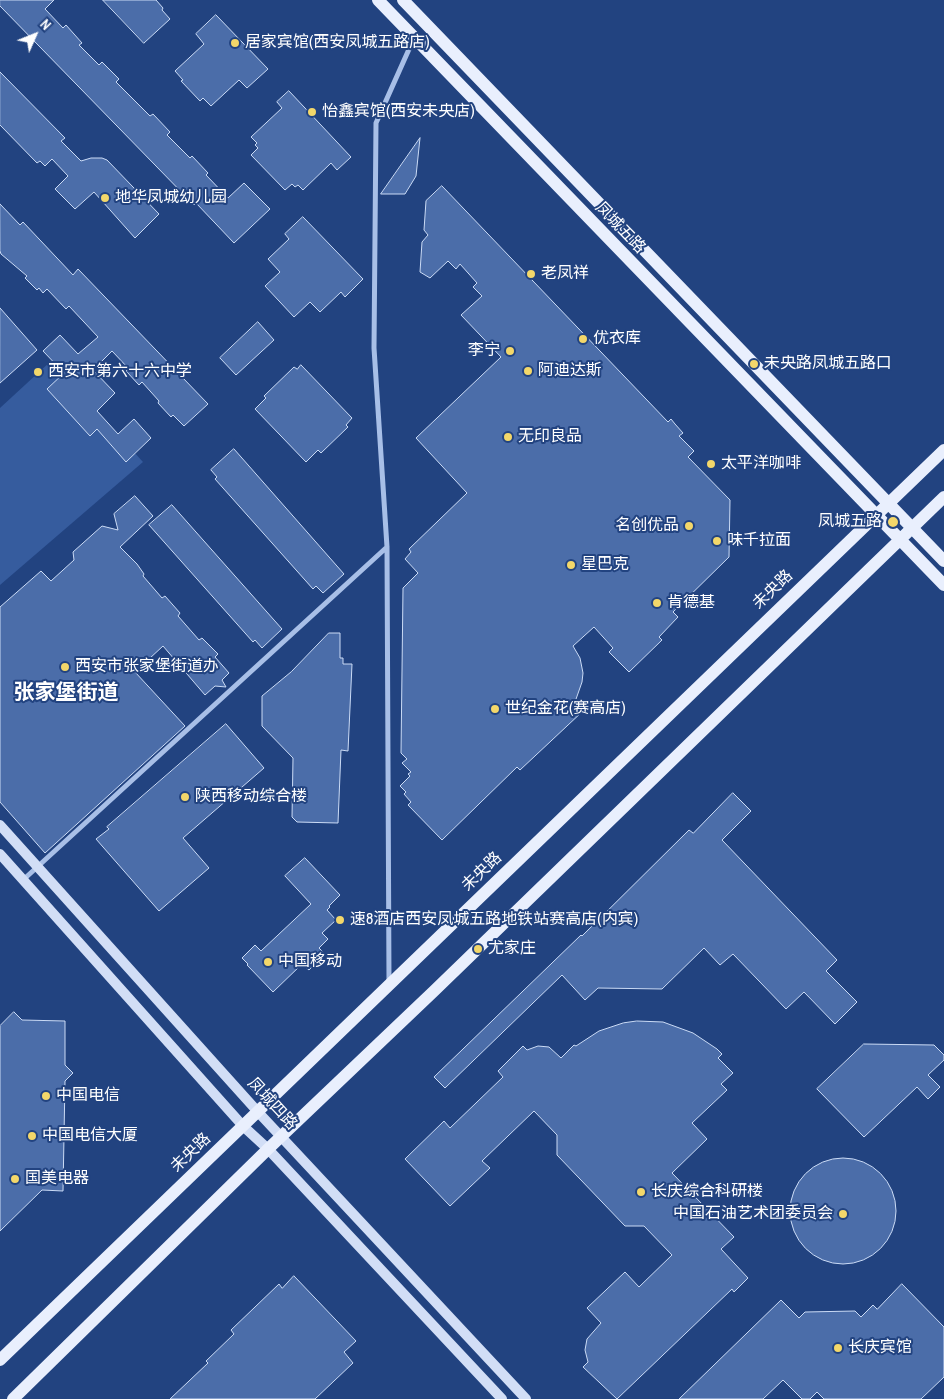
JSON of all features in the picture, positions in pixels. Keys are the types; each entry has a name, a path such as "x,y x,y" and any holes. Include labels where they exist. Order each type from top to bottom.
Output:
{"main road":[{"name":"凤城五路","path":"378,0 874,515 944,585"},
{"name":"凤城五路","path":"403,0 944,561"},
{"name":"未央路","path":"0,1360 874,515 944,450"},
{"path":"13,1399 281,1136 453,973 944,497"}],"street":[{"path":"389,984 387,547 374,348 376,123 414,38"},
{"path":"23,880 387,547"},
{"name":"凤城四路","path":"0,825 258,1112 526,1399"},
{"name":"凤城四路","path":"0,854 243,1126 268,1149 502,1399"}],"shaded area":[{"name":"西安市第六十六中学","path":"51,361 143,462 0,585 0,408"}],"building":[{"path":"0,0 54,0 45,9 63,28 66,25 82,43 79,45 99,65 102,62 119,79 116,82 150,116 153,114 170,132 167,135 190,158 192,156 208,173 206,175 228,198 244,183 270,209 234,243 196,203 194,205 0,6"},
{"path":"103,0 156,0 170,19 144,43"},
{"path":"216,15 268,69 247,88 239,80 211,106 203,98 200,101 181,81 183,80 175,71 204,44 196,34"},
{"path":"0,72 65,138 61,141 81,161 91,158 107,160 159,214 135,238 94,192 75,209 55,189 68,176 52,159 45,166 40,161 37,163 0,125"},
{"path":"289,91 351,157 337,170 331,163 303,190 298,185 295,187 292,184 285,190 251,155 258,148 255,145 257,143 251,137 282,108 277,102"},
{"path":"420,138 416,176 405,194 381,194"},
{"name":"世纪金花(赛高店)","path":"442,186 668,422 671,419 683,433 679,436 694,451 688,457 730,500 729,557 673,612 678,617 659,637 662,640 629,672 609,652 613,648 594,627 573,646 580,658 583,673 575,702 583,711 520,770 517,767 442,840 408,805 411,802 404,794 406,792 400,786 410,776 408,774 411,772 402,763 407,759 401,753 403,588 418,573 405,559 411,552 409,549 467,493 416,438 501,357 461,315 482,296 473,287 477,283 460,264 456,269 448,261 430,278 420,272 422,242 428,235 424,230 426,201"},
{"path":"0,204 20,225 23,222 73,275 78,269 208,404 184,426 173,415 171,417 142,382 139,385 126,371 129,369 112,351 93,370 115,393 97,411 118,434 134,419 151,438 126,462 97,429 90,436 47,389 64,373 43,351 60,335 78,354 98,337 69,306 66,309 47,289 43,293 39,288 37,290 25,278 27,276 1,254"},
{"path":"303,217 363,279 345,297 341,292 320,312 310,302 294,317 265,286 280,272 268,259 289,239 285,234"},
{"path":"0,308 37,350 0,383"},
{"path":"258,322 274,340 236,375 220,358"},
{"path":"301,365 352,418 346,425 348,427 321,453 318,450 306,462 255,409 266,398 264,396 294,367 297,369"},
{"path":"234,449 344,574 323,593 316,586 313,589 215,479 217,477 211,470"},
{"name":"西安市张家堡街道办","path":"135,496 153,516 120,547 137,564 144,574 143,576 162,598 165,596 180,613 178,616 199,640 202,638 218,654 215,657 229,673 222,680 226,687 215,686 205,695 163,646 135,672 185,726 45,853 0,802 0,607 41,571 51,581 74,560 73,552 102,526 118,530 114,514"},
{"path":"172,505 282,629 262,648 255,640 253,642 149,525"},
{"path":"329,633 340,633 340,658 343,658 343,664 352,664 348,751 341,750 338,823 297,822 292,817 293,758 262,726 262,696 291,672"},
{"name":"陕西移动综合楼","path":"226,724 264,768 183,838 209,868 159,911 96,839 109,829 107,827"},
{"path":"733,793 751,811 722,840 837,960 826,971 857,1002 835,1024 804,992 786,1009 733,954 720,965 704,948 662,989 598,988 585,1000 562,975 445,1088 434,1077 582,936 689,830 693,833"},
{"path":"305,858 340,895 327,910 336,920 322,933 328,939 319,948 325,954 309,970 302,964 273,992 242,958 255,945 261,951 311,904 285,876"},
{"name":"中国电信大厦","path":"14,1012 22,1020 65,1021 65,1065 73,1073 65,1081 63,1191 42,1190 0,1231 0,1026"},
{"name":"长庆综合科研楼","path":"637,1021 663,1022 693,1033 722,1054 718,1058 733,1073 721,1084 727,1090 692,1123 707,1139 672,1173 734,1237 721,1249 748,1278 734,1292 732,1289 617,1399 583,1367 588,1362 585,1350 587,1339 601,1323 587,1308 625,1272 639,1287 672,1255 644,1226 625,1226 557,1155 557,1135 534,1111 482,1161 490,1168 450,1206 405,1159 444,1121 450,1128 503,1077 498,1071 523,1046 527,1050 538,1046 549,1047 561,1058 574,1045 576,1046 599,1031 623,1023"},
{"path":"864,1044 934,1045 944,1055 944,1060 928,1075 940,1087 928,1099 917,1087 864,1137 817,1089"},
{"name":"中国石油艺术团委员会","path":"843,1158 863,1162 881,1173 892,1191 896,1211 892,1231 881,1249 863,1260 843,1264 823,1260 805,1249 794,1231 790,1211 794,1191 805,1173 823,1162"},
{"path":"294,1276 356,1341 344,1352 353,1363 315,1399 170,1399 208,1363 206,1361 234,1334 231,1330 279,1284 282,1288"},
{"name":"长庆宾馆","path":"902,1284 944,1327 944,1377 921,1399 824,1399 817,1392 810,1399 802,1399 783,1380 763,1399 679,1399 781,1300 799,1318 805,1312 855,1311 861,1317 873,1305 877,1309"}],"place":[{"name":"居家宾馆(西安凤城五路店)","path":"235,43"},
{"name":"怡鑫宾馆(西安未央店)","path":"312,112"},
{"name":"地华凤城幼儿园","path":"105,198"},
{"name":"老凤祥","path":"531,274"},
{"name":"优衣库","path":"583,339"},
{"name":"李宁","path":"510,351"},
{"name":"未央路凤城五路口","path":"754,364"},
{"name":"阿迪达斯","path":"528,371"},
{"name":"西安市第六十六中学","path":"38,372"},
{"name":"无印良品","path":"508,437"},
{"name":"太平洋咖啡","path":"711,464"},
{"name":"凤城五路","path":"893,522"},
{"name":"名创优品","path":"689,526"},
{"name":"味千拉面","path":"717,541"},
{"name":"星巴克","path":"571,565"},
{"name":"肯德基","path":"657,603"},
{"name":"西安市张家堡街道办","path":"65,667"},
{"name":"世纪金花(赛高店)","path":"495,709"},
{"name":"陕西移动综合楼","path":"185,797"},
{"name":"速8酒店西安凤城五路地铁站赛高店(内宾)","path":"340,920"},
{"name":"尤家庄","path":"478,949"},
{"name":"中国移动","path":"268,962"},
{"name":"中国电信","path":"46,1096"},
{"name":"中国电信大厦","path":"32,1136"},
{"name":"国美电器","path":"15,1179"},
{"name":"长庆综合科研楼","path":"641,1192"},
{"name":"中国石油艺术团委员会","path":"843,1214"},
{"name":"长庆宾馆","path":"838,1348"}],"district":[{"name":"张家堡街道","path":"66,693"}]}
